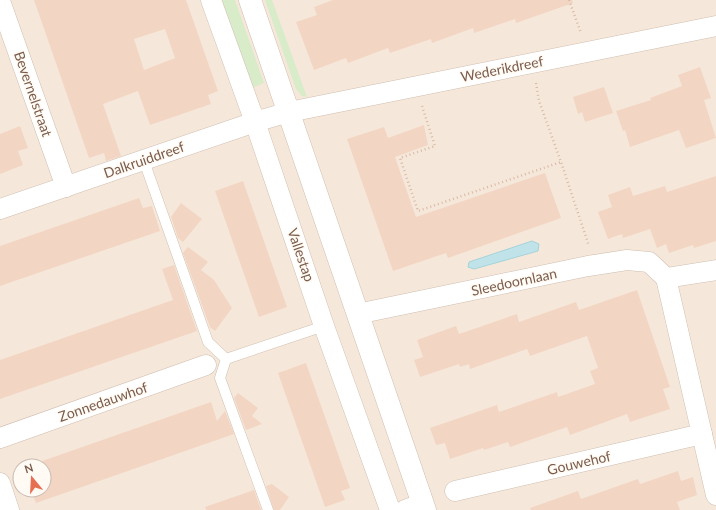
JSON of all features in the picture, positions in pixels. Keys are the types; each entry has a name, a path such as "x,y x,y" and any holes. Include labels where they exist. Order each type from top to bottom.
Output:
{"street":[{"name":"Vallestap","path":"211,0 255,122 324,326 390,510"},
{"path":"250,0 357,314 417,508"},
{"name":"Bevernelstraat","path":"0,1 66,187"},
{"name":"Wederikdreef","path":"289,112 716,26"},
{"name":"Dalkruiddreef","path":"0,209 255,122 289,112"},
{"name":"Sleedoornlaan","path":"357,314 588,266 627,260 649,262 666,278"},
{"path":"716,270 666,278 702,434 713,468 716,495"},
{"name":"Zonnedauwhof","path":"0,438 206,366"},
{"name":"Gouwehof","path":"455,491 702,434"},
{"path":"0,483 9,510"}],"lane":[{"path":"144,161 208,342 226,359"},
{"path":"226,359 324,326"},
{"path":"226,359 220,378 268,510"}],"path":[{"path":"569,0 588,52"},
{"path":"533,63 539,101 589,243 588,266"},
{"path":"416,87 435,146 400,158 418,210 561,162"}],"shaded area":[{"path":"0,0 716,0 716,510 0,510"}],"green space":[{"path":"218,0 235,0 264,83 249,89"},
{"path":"265,0 272,0 307,97 302,96 296,89"}],"water":[{"path":"532,241 539,244 538,251 474,269 468,267 469,262"}],"building":[{"path":"34,0 186,0 218,91 208,95 211,104 150,125 138,91 103,104 121,156 106,161 104,153 89,158","holes":["165,29 175,58 144,70 134,39"]},
{"path":"333,0 572,0 573,3 516,23 515,19 474,33 473,28 432,43 431,39 390,53 388,48 348,63 346,58 314,70 296,22 317,15 314,7"},
{"path":"700,67 711,98 704,100 716,138 686,148 679,130 630,147 625,130 623,131 616,111 651,100 650,98 682,86 678,75"},
{"path":"604,87 613,113 585,122 582,112 578,114 573,97"},
{"path":"424,125 428,145 395,157 416,217 545,173 561,218 448,258 446,253 393,271 347,139 384,127 388,138"},
{"path":"20,126 28,148 18,151 23,165 0,174 0,134"},
{"path":"716,176 716,241 694,248 693,245 669,253 666,244 657,248 650,229 623,238 622,234 608,239 598,212 612,207 608,195 630,187 633,196 665,186 667,192"},
{"path":"243,181 287,307 259,317 215,191"},
{"path":"139,198 143,208 152,206 160,231 0,286 0,246"},
{"path":"181,203 202,219 183,242 178,238 171,217"},
{"path":"188,247 208,262 201,270 214,280 232,308 215,331 210,327 183,253"},
{"path":"174,265 197,331 0,399 0,360 173,300 162,269"},
{"path":"637,290 670,387 663,389 670,409 630,422 627,414 570,435 567,427 510,447 508,442 484,450 483,448 450,459 445,443 436,445 430,428 497,405 499,412 557,392 558,397 595,384 590,371 598,368 587,336 530,356 527,349 470,369 469,364 460,367 459,364 420,377 414,360 423,357 417,340 456,326 459,334 517,314 519,322 576,302 579,310"},
{"path":"306,363 350,488 341,491 345,500 325,507 278,373"},
{"path":"238,393 258,408 252,416 262,424 246,430 234,398"},
{"path":"211,402 217,421 225,411 234,434 52,497 51,458"},
{"path":"678,471 681,481 693,477 697,495 677,502 680,510 531,510 530,508 578,491 581,499 638,479 640,484"},
{"path":"272,484 289,497 280,510 274,510 266,486"},
{"path":"254,490 261,510 206,510 205,507"},
{"path":"34,498 50,498 36,503"}]}
